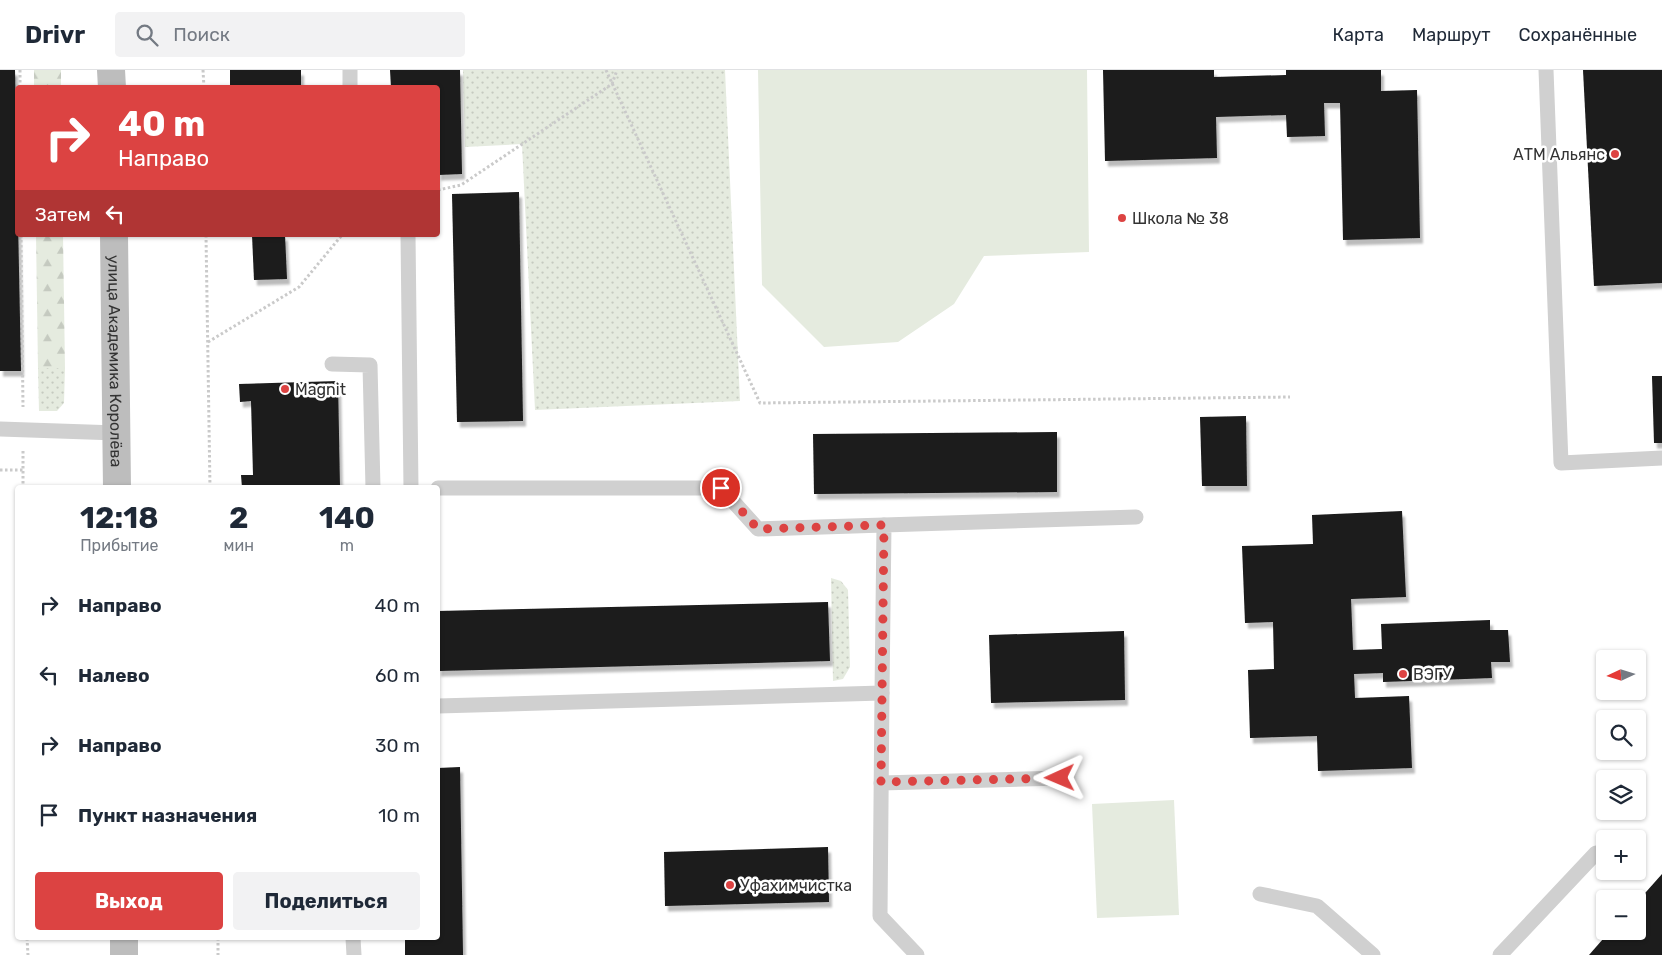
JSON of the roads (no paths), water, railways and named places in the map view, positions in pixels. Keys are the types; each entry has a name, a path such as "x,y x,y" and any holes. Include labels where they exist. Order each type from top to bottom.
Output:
{"street":[{"path":"111,70 112,85"},
{"name":"улица Академика Королёва","path":"114,237 117,485"},
{"path":"124,940 124,955"}],"lane":[{"path":"350,70 350,85"},
{"path":"1546,70 1561,463 1662,458"},
{"path":"408,237 411,485"},
{"path":"332,364 370,365 374,485"},
{"path":"0,429 117,433"},
{"path":"440,488 721,488 758,529 1136,517"},
{"path":"884,525 880,916 917,955"},
{"path":"440,706 882,692"},
{"path":"881,782 1060,778"},
{"path":"1500,955 1596,853"},
{"path":"1260,894 1317,906 1373,955"},
{"path":"353,940 354,955"}],"place":[{"name":"АТМ Альянс","path":"1615,154"},
{"name":"Школа № 38","path":"1122,218"},
{"name":"Magnit","path":"285,389"},
{"name":"ВЭГУ","path":"1403,674"},
{"name":"Уфахимчистка","path":"730,885"}]}
